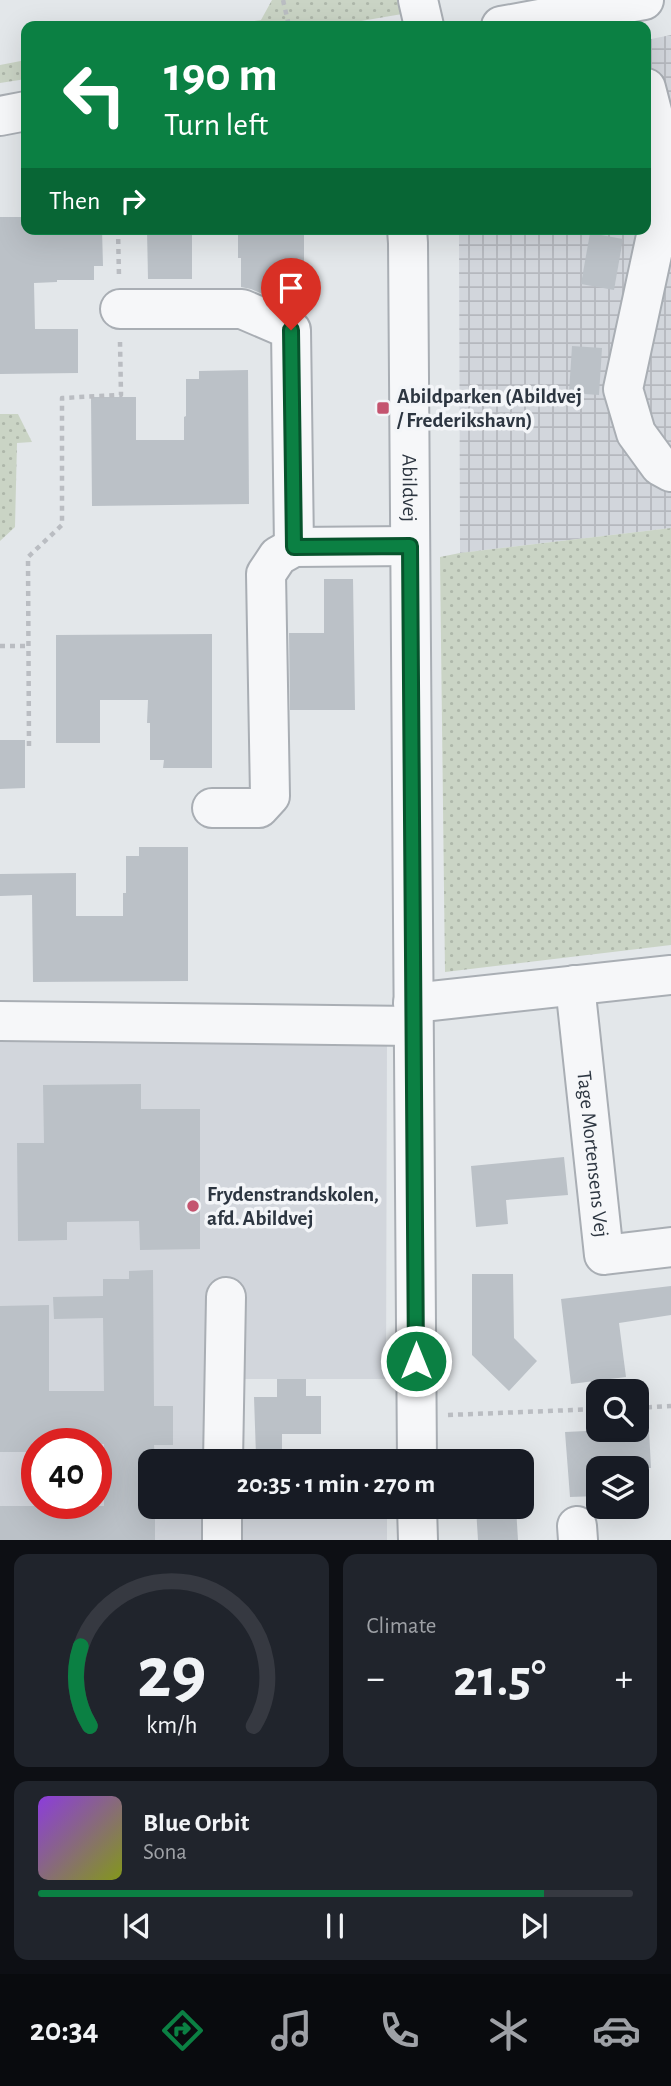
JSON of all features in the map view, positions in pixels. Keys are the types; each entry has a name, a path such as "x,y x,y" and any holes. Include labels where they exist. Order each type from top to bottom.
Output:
{"street":[{"path":"418,0 423,21"},
{"path":"542,21 633,10"},
{"path":"651,107 668,168 666,194 623,389 636,433 660,466 671,472"},
{"path":"0,116 21,112"},
{"name":"Abildvej","path":"407,235 416,1449"},
{"path":"120,309 242,309 291,330 294,547"},
{"path":"212,808 259,808 270,796 266,573 278,556 294,547 410,546"},
{"path":"0,1021 413,1014 575,985 671,975"},
{"name":"Tage Mortensens Vej","path":"575,985 604,1255 671,1247"},
{"path":"223,1449 226,1297"},
{"path":"222,1519 222,1540"},
{"path":"417,1519 418,1540"}],"path":[{"path":"283,0 288,21"},
{"path":"29,746 28,557 62,525 62,398 121,395 118,235"},
{"path":"0,646 29,646"},
{"path":"649,1407 671,1406"},
{"path":"416,1417 586,1410"}],"shaded area":[{"path":"671,35 671,528 460,553 459,235 651,235 651,39"},
{"name":"Frydenstrandskolen, afd. Abildvej","path":"0,1030 387,1034 386,1379 243,1379 243,1449 138,1449 138,1519 387,1519 387,1540 0,1540"}],"green space":[{"path":"272,0 404,0 408,13 361,21 255,21 261,20"},
{"path":"21,61 21,80 0,83 0,65"},
{"path":"0,414 18,414 32,442 17,443 15,527 0,541"},
{"path":"671,528 671,945 445,972 440,557"}],"building":[{"path":"0,217 21,217 21,235 102,235 103,266 94,266 94,280 34,283 35,329 78,329 78,373 0,374"},
{"path":"147,235 192,235 192,279 148,279"},
{"path":"238,235 304,235 304,304 285,304 241,287 241,258 238,258"},
{"path":"590,235 623,239 614,290 581,284"},
{"path":"572,346 602,348 599,395 569,393"},
{"path":"248,370 249,504 92,506 91,397 136,397 136,440 184,440 186,379 199,379 199,371"},
{"path":"324,579 353,579 355,710 290,710 289,633 324,633"},
{"path":"212,634 212,768 163,768 164,760 150,760 148,700 100,700 100,743 56,743 56,635"},
{"path":"0,740 25,740 25,788 0,789"},
{"path":"139,847 188,847 188,981 33,982 32,895 0,896 0,874 76,873 76,916 123,916 126,856 139,856"},
{"path":"141,1084 141,1109 200,1109 200,1249 140,1250 139,1221 67,1222 67,1240 18,1241 17,1143 44,1143 43,1085"},
{"path":"564,1157 568,1195 506,1200 508,1224 476,1227 471,1166"},
{"path":"153,1270 154,1406 173,1406 173,1445 154,1445 154,1449 138,1449 138,1519 155,1519 155,1540 0,1540 0,1506 21,1506 21,1519 112,1519 112,1428 21,1428 21,1452 0,1452 0,1306 49,1305 49,1391 104,1391 103,1318 54,1319 53,1297 103,1296 103,1279 129,1279 129,1271"},
{"path":"472,1274 513,1274 514,1338 537,1361 509,1391 472,1355"},
{"path":"671,1286 671,1315 619,1323 626,1377 586,1379 586,1382 571,1384 561,1299"},
{"path":"277,1379 306,1379 306,1396 321,1396 321,1434 282,1434 282,1449 256,1449 254,1397 277,1397"},
{"path":"649,1430 651,1468 649,1456 586,1456 586,1496 570,1497 565,1432 586,1431 586,1442 649,1442"},
{"path":"477,1519 517,1519 518,1540 478,1540"}],"place":[{"name":"Abildparken (Abildvej / Frederikshavn)","path":"383,408"},
{"name":"Frydenstrandskolen, afd. Abildvej","path":"193,1206"}],"route":[{"path":"291,330 294,547 410,546 416,1361"}]}
